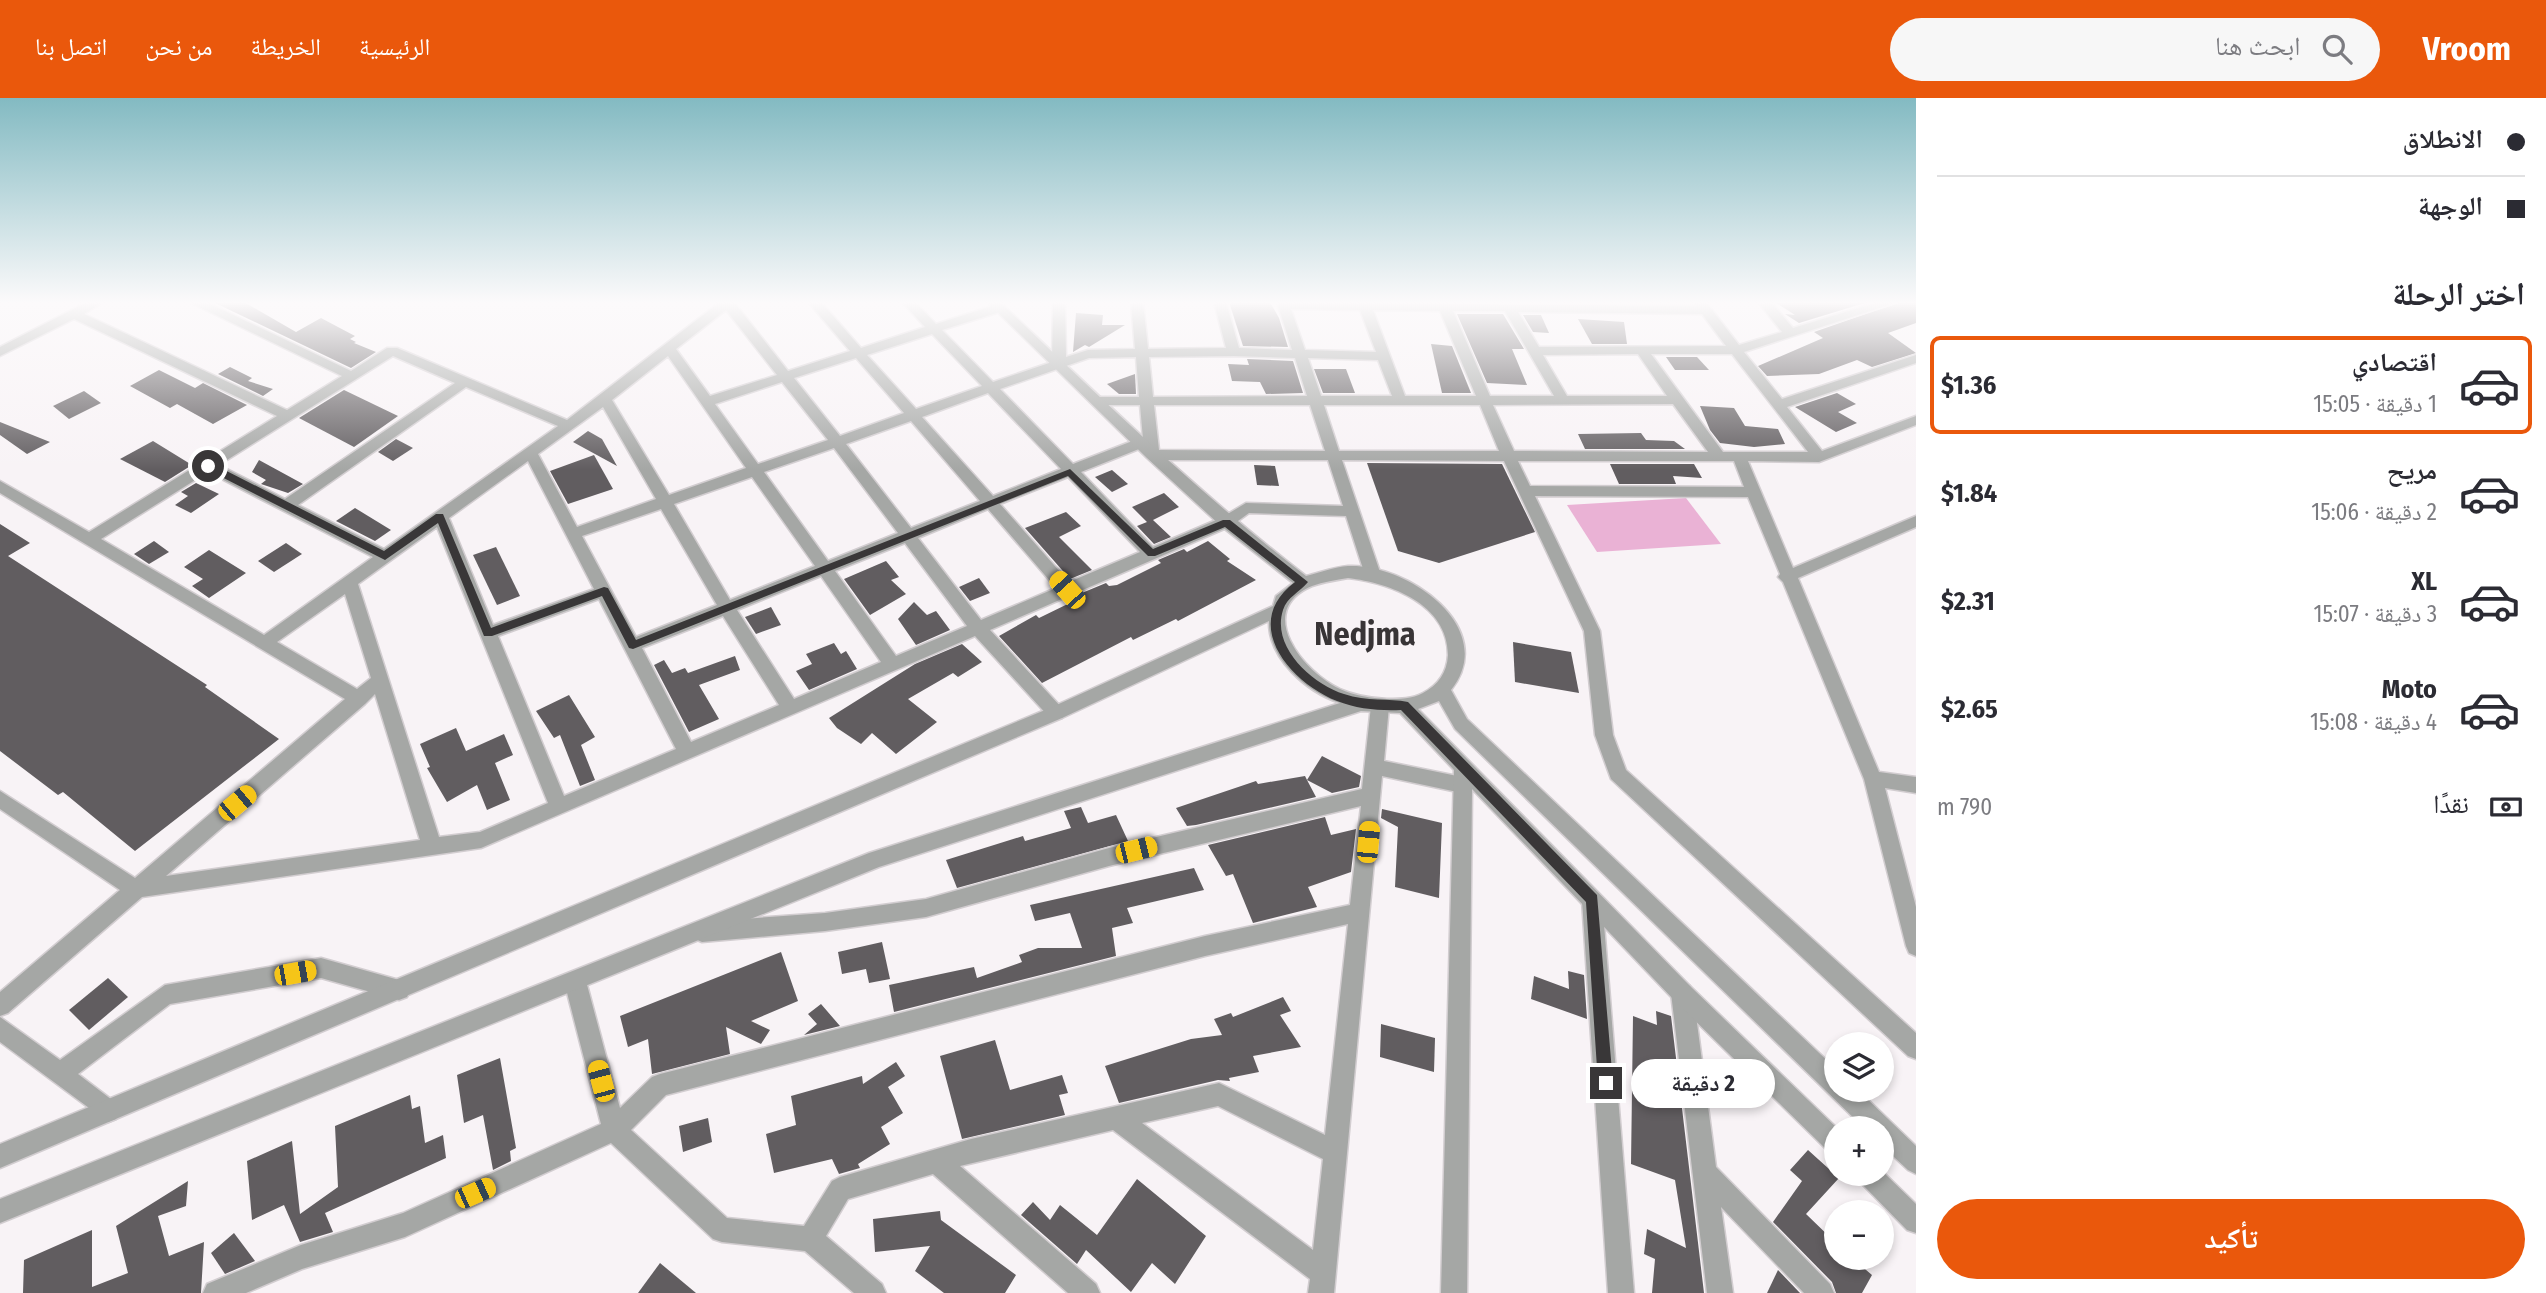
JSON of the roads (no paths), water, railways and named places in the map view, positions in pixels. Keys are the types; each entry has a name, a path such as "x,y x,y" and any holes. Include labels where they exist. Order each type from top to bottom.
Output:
{"street":[{"path":"165,358 287,416"},
{"path":"313,358 352,376"},
{"path":"88,540 381,358"},
{"path":"408,358 567,425"},
{"path":"267,642 660,358"},
{"path":"675,358 892,664"},
{"path":"770,358 978,628 1056,713"},
{"path":"706,402 836,358"},
{"path":"863,358 1067,590"},
{"path":"961,358 1151,554"},
{"path":"1052,358 1152,455 1226,522 1303,582"},
{"path":"1059,358 1059,364"},
{"path":"573,534 1077,358"},
{"path":"1143,358 1152,455"},
{"path":"1302,358 1373,575"},
{"path":"1385,358 1400,400"},
{"path":"1466,358 1508,455 1592,631 1604,735 1618,774 1916,1048"},
{"path":"1539,358 1563,400"},
{"path":"1647,358 1718,456"},
{"path":"1742,358 1819,457"},
{"path":"1779,405 1916,359"},
{"path":"286,506 465,382"},
{"path":"605,399 727,608 790,708"},
{"path":"1097,401 1678,400"},
{"path":"1152,455 1819,457 1916,421"},
{"path":"633,645 1140,443"},
{"path":"530,451 687,752"},
{"path":"1738,457 1786,577 1873,779 1916,946"},
{"path":"208,466 385,556"},
{"path":"0,486 359,699"},
{"path":"1525,491 1752,492"},
{"path":"0,799 135,889 481,840 1226,522 1246,508 1353,511"},
{"path":"440,516 559,806"},
{"path":"1786,577 1916,521"},
{"path":"1348,572 1373,575 1402,585 1427,600 1446,620 1457,642 1458,664 1448,684 1428,699 1404,706 1370,705 1324,690 1299,672 1283,651 1276,628 1278,610 1287,594 1303,582 1323,575 1348,572"},
{"path":"349,582 432,846"},
{"path":"488,633 604,591"},
{"path":"0,1156 1056,713 1278,610"},
{"path":"0,1006 380,680"},
{"path":"1441,689 1461,724 1824,1073"},
{"path":"1322,1283 1372,795 1374,767 1370,705"},
{"path":"0,1211 876,859 1370,705"},
{"path":"1404,706 1462,777 1592,900 1682,993 1824,1131"},
{"path":"1374,767 1462,777"},
{"path":"1454,1293 1462,777"},
{"path":"1873,779 1916,785"},
{"path":"692,932 825,922 926,908 1109,857 1372,795"},
{"path":"1592,900 1621,1293"},
{"path":"216,1293 301,1257 405,1225 614,1130 660,1085 1152,959 1361,912"},
{"path":"59,1074 165,995 321,968 399,990"},
{"path":"575,981 614,1130 722,1230 810,1239 873,1293"},
{"path":"1682,993 1708,1176 1720,1293"},
{"path":"0,1028 108,1111"},
{"path":"810,1239 840,1189 936,1161 1219,1094 1336,1153"},
{"path":"1854,1102 1916,1162"},
{"path":"1116,1118 1322,1283"},
{"path":"936,1161 1087,1293"},
{"path":"1708,1176 1821,1293"},
{"path":"1880,1186 1916,1221"}],"district":[{"name":"Nedjma","path":"1365,634"}]}
